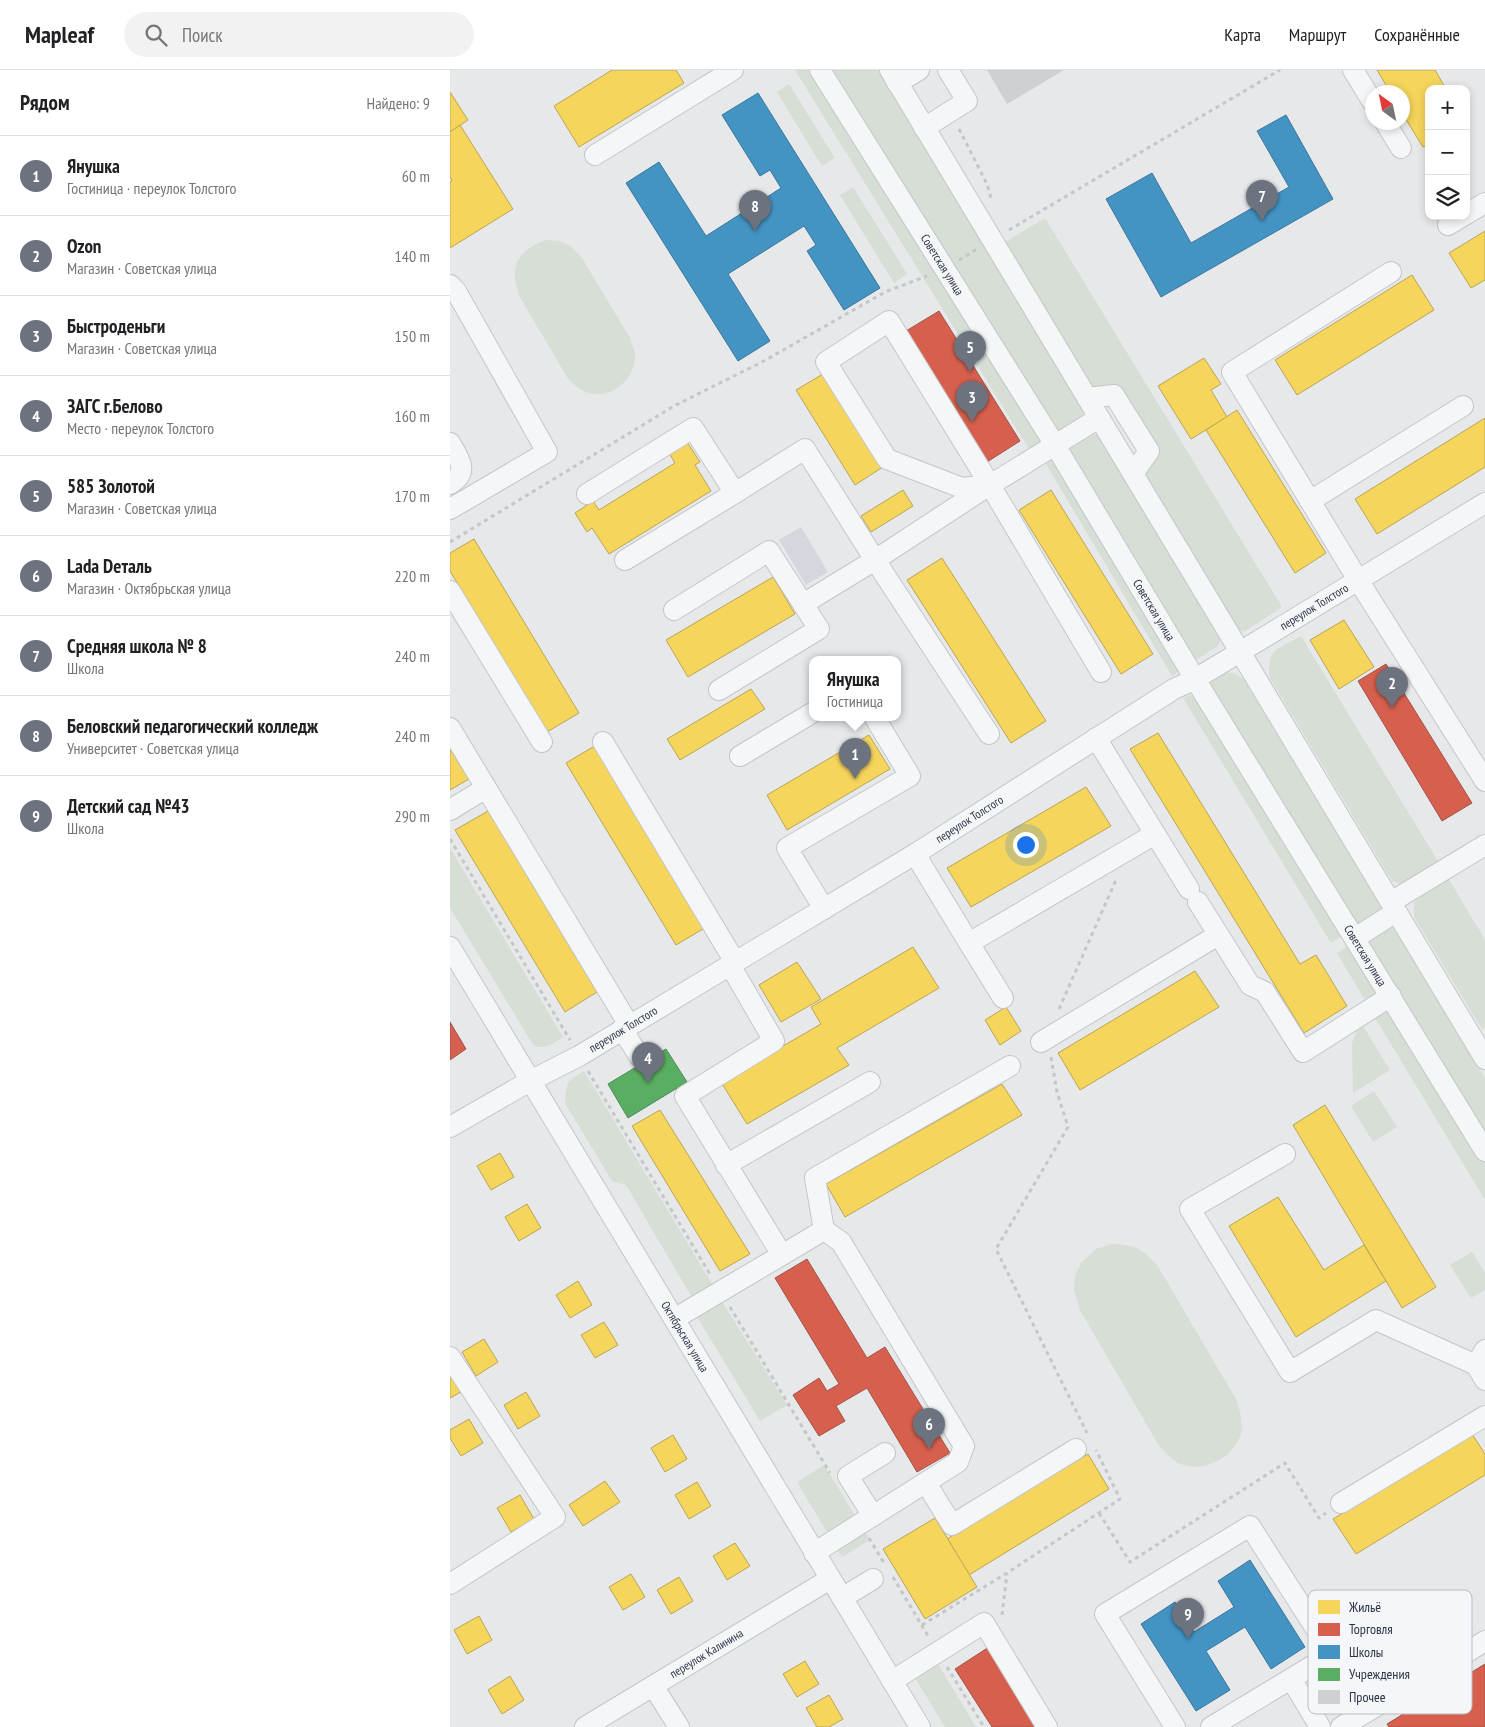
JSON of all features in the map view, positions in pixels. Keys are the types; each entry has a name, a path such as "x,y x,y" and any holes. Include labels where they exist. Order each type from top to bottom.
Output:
{"street":[{"path":"596,155 733,70"},
{"name":"Советская улица","path":"820,70 1055,445 1485,1151"},
{"path":"919,70 893,77 1393,907 1482,1048"},
{"path":"924,128 967,101 948,70"},
{"path":"1353,70 1365,90"},
{"path":"1390,130 1401,148"},
{"path":"1470,212 1485,203"},
{"path":"1391,272 1232,372 1358,580 1485,781"},
{"path":"450,285 456,291 547,452 450,509"},
{"path":"990,485 962,488 887,459 826,362 889,321 990,485 1101,672"},
{"path":"1087,398 1114,395 1149,451 1133,474"},
{"path":"1310,501 1463,406"},
{"path":"804,604 1099,418"},
{"path":"587,494 692,428 735,493"},
{"path":"450,443 461,466 458,477 450,484"},
{"path":"626,560 805,449 989,734"},
{"name":"переулок Толстого","path":"450,1128 530,1081 579,1056 733,964 915,854 1174,689 1196,679 1485,503"},
{"path":"674,610 769,550 819,629 719,690"},
{"path":"450,591 542,742"},
{"path":"740,756 809,715"},
{"path":"824,909 787,848 910,776 876,721"},
{"path":"450,728 626,1027 639,1056"},
{"path":"1096,738 1250,985 1265,992 1303,1052 1390,996"},
{"path":"603,742 733,964 774,1041 685,1096 782,1255"},
{"path":"450,810 486,788"},
{"path":"969,943 1156,834"},
{"path":"1354,938 1393,907 1485,845"},
{"path":"915,854 1004,998"},
{"path":"1046,1048 1218,935"},
{"name":"Октябрьская улица","path":"450,947 920,1727"},
{"path":"814,1553 958,1462 964,1446 841,1242 824,1230 815,1178 1010,1066"},
{"path":"726,1165 870,1082"},
{"path":"1285,1154 1190,1209 1290,1372 1376,1320 1482,1365"},
{"path":"674,1319 824,1230"},
{"path":"450,1357 555,1517 450,1584"},
{"path":"1341,1503 1485,1416"},
{"path":"926,1483 952,1525 1086,1444"},
{"path":"873,1516 848,1476 885,1453"},
{"path":"1175,1727 1105,1614 1250,1526 1308,1617"},
{"name":"переулок Калинина","path":"585,1727 830,1579"},
{"path":"842,1598 873,1579"},
{"path":"892,1681 984,1623 1048,1727"},
{"path":"1472,1649 1485,1641"},
{"path":"1211,1727 1308,1669"},
{"path":"1291,1679 1308,1707"},
{"path":"653,1686 679,1727"},
{"path":"1312,1714 1320,1727"},
{"path":"1341,1727 1369,1720"}],"path":[{"path":"450,542 674,406 757,364 885,292 944,268 1280,70"},
{"path":"949,112 968,143 987,184 991,201"},
{"path":"1055,1016 1129,849"},
{"path":"922,1625 1120,1500 1086,1444 996,1249 1068,1127 1056,1092 1046,1048"},
{"path":"1099,1513 1130,1562 1285,1463 1319,1518 1341,1503"},
{"path":"1002,1618 1007,1573"}],"shaded area":[{"path":"795,70 811,70 1041,442 1029,449"},
{"path":"832,70 878,70 1085,410 1081,419 1062,431 1053,429"},
{"path":"789,84 835,158 822,166 777,92"},
{"path":"853,187 907,274 894,283 840,195"},
{"path":"1045,218 1282,607 1245,631 1236,631 1138,470 1155,452 1115,385 1089,390 1000,245"},
{"path":"546,240 559,241 571,246 582,258 630,338 635,353 635,362 628,378 615,390 607,393 589,393 572,382 567,377 520,297 515,277 518,261 528,249"},
{"path":"1088,433 1099,435 1221,637 1218,646 1198,659 1190,657 1067,454 1070,445"},
{"path":"1056,457 1183,669 1172,676 1046,464"},
{"path":"801,527 828,572 806,585 779,540"},
{"path":"1301,636 1442,868 1406,885 1392,881 1270,678 1269,668 1272,655 1280,647"},
{"path":"1227,672 1236,674 1244,680 1485,1078 1485,1137 1209,684"},
{"path":"1190,695 1196,696 1345,934 1331,943 1183,698"},
{"path":"450,848 563,1037 553,1044 542,1047 534,1046 450,908"},
{"path":"1448,878 1485,940 1485,1027 1482,1029 1414,917 1414,903 1421,895"},
{"path":"1351,944 1377,991 1374,999 1368,1005 1337,953"},
{"path":"1389,1006 1485,1163 1485,1200 1374,1016"},
{"path":"1363,1026 1390,1070 1353,1093 1352,1043 1356,1032"},
{"path":"584,1071 715,1289 694,1301 626,1185 612,1181 565,1103 568,1083"},
{"path":"1374,1091 1397,1127 1373,1142 1351,1106"},
{"path":"1111,1244 1137,1248 1157,1265 1236,1399 1241,1416 1241,1433 1237,1443 1230,1451 1212,1463 1202,1466 1181,1464 1172,1459 1158,1444 1080,1310 1074,1290 1075,1276 1081,1263 1096,1249"},
{"path":"1472,1252 1485,1273 1485,1290 1471,1298 1450,1265"},
{"path":"721,1300 787,1405 760,1421 696,1315"},
{"path":"824,1465 870,1540 842,1557 797,1482"},
{"path":"935,1659 976,1727 945,1727 912,1673"}],"building: Жильё":[{"path":"612,70 676,70 684,83 579,147 554,106"},
{"path":"1377,70 1435,70 1444,85 1425,85 1425,146 1423,147 1410,126 1410,85 1386,85"},
{"path":"450,92 468,120 450,132"},
{"path":"460,125 513,209 450,248 450,182 452,181 450,177 450,132"},
{"path":"1485,231 1485,280 1471,288 1449,253"},
{"path":"1412,275 1434,310 1297,395 1275,360"},
{"path":"1204,358 1221,384 1211,390 1227,417 1191,439 1158,386"},
{"path":"828,371 886,465 855,485 796,390"},
{"path":"1237,410 1326,553 1295,573 1206,430"},
{"path":"1485,418 1485,467 1377,534 1355,499"},
{"path":"687,442 700,462 695,465 711,491 609,554 592,528 587,532 575,513 593,501 599,510 675,463 669,453"},
{"path":"903,490 913,506 871,532 861,516"},
{"path":"1051,490 1153,654 1121,674 1019,510"},
{"path":"474,539 579,713 547,732 450,571 450,553"},
{"path":"942,558 1046,721 1011,743 907,580"},
{"path":"773,577 795,614 688,677 666,640"},
{"path":"1344,620 1374,667 1339,689 1310,640"},
{"path":"751,689 765,709 680,760 667,739"},
{"path":"1158,733 1300,964 1316,955 1347,1006 1304,1033 1130,749"},
{"path":"869,735 890,769 787,830 767,795"},
{"path":"598,744 708,926 676,945 566,763"},
{"path":"450,749 469,779 450,790"},
{"path":"1086,787 1111,826 971,907 947,868"},
{"path":"488,811 597,992 565,1012 455,830"},
{"path":"913,947 939,988 837,1048 849,1065 747,1124 721,1082 821,1024 811,1007"},
{"path":"797,962 821,999 781,1022 759,985"},
{"path":"1195,971 1219,1007 1080,1090 1058,1053"},
{"path":"1006,1007 1021,1031 1000,1045 985,1020"},
{"path":"1002,1084 1022,1115 845,1217 826,1184"},
{"path":"1325,1105 1436,1287 1402,1308 1293,1125"},
{"path":"660,1110 750,1254 720,1271 632,1126"},
{"path":"500,1153 514,1177 491,1190 477,1166"},
{"path":"1278,1197 1324,1270 1364,1245 1386,1281 1296,1337 1229,1226"},
{"path":"527,1204 541,1228 519,1241 505,1217"},
{"path":"578,1281 592,1305 570,1318 556,1295"},
{"path":"604,1322 618,1345 595,1358 581,1335"},
{"path":"484,1339 498,1362 476,1376 462,1352"},
{"path":"450,1374 461,1392 450,1398"},
{"path":"526,1392 540,1416 518,1429 504,1405"},
{"path":"469,1419 483,1443 461,1456 450,1438 450,1430"},
{"path":"1472,1434 1485,1454 1485,1475 1356,1554 1333,1519"},
{"path":"673,1435 687,1459 665,1472 651,1448"},
{"path":"1088,1454 1109,1489 969,1575 947,1539"},
{"path":"605,1481 620,1502 583,1526 569,1505"},
{"path":"697,1482 711,1506 689,1519 675,1495"},
{"path":"520,1495 534,1519 511,1532 497,1508"},
{"path":"935,1518 977,1587 925,1619 883,1549"},
{"path":"735,1543 750,1566 727,1580 713,1556"},
{"path":"631,1574 645,1597 623,1610 609,1587"},
{"path":"679,1577 693,1601 671,1614 657,1590"},
{"path":"479,1616 492,1640 467,1654 454,1630"},
{"path":"805,1661 819,1684 797,1697 783,1674"},
{"path":"510,1676 524,1700 502,1714 488,1690"},
{"path":"829,1695 843,1719 829,1727 817,1727 806,1708"}],"building: Торговля":[{"path":"939,311 1020,441 987,462 906,331"},
{"path":"1386,664 1472,803 1442,821 1358,681"},
{"path":"450,1022 466,1049 450,1060"},
{"path":"807,1259 867,1358 885,1347 950,1453 917,1472 867,1388 836,1406 845,1421 819,1436 793,1395 819,1378 827,1391 839,1384 775,1278"},
{"path":"989,1647 1039,1727 992,1727 955,1669"},
{"path":"1485,1664 1485,1727 1389,1727 1387,1724 1403,1714 1472,1714 1472,1672"}],"building: Школы":[{"path":"758,93 880,288 844,310 807,251 816,245 804,226 728,274 770,341 738,361 626,183 659,162 706,236 781,188 770,170 760,176 722,115"},
{"path":"1286,115 1333,199 1161,297 1106,199 1152,173 1191,243 1289,187 1257,131"},
{"path":"1250,1560 1305,1647 1271,1669 1245,1627 1206,1651 1230,1690 1196,1711 1141,1624 1175,1602 1194,1632 1234,1607 1218,1581"}],"building: Учреждения":[{"path":"666,1049 687,1082 628,1118 608,1084"}],"building: Прочее":[{"path":"987,70 1064,70 1007,104"}],"place":[{"name":"Средняя школа № 8","path":"1262,221"},
{"name":"Беловский педагогический колледж","path":"755,231"},
{"name":"585 Золотой","path":"970,372"},
{"name":"Быстроденьги","path":"972,422"},
{"name":"Ozon","path":"1392,708"},
{"name":"Янушка","path":"855,779"},
{"name":"ЗАГС г.Белово","path":"648,1083"},
{"name":"Lada Dеталь","path":"929,1449"},
{"name":"Детский сад №43","path":"1188,1639"}]}
